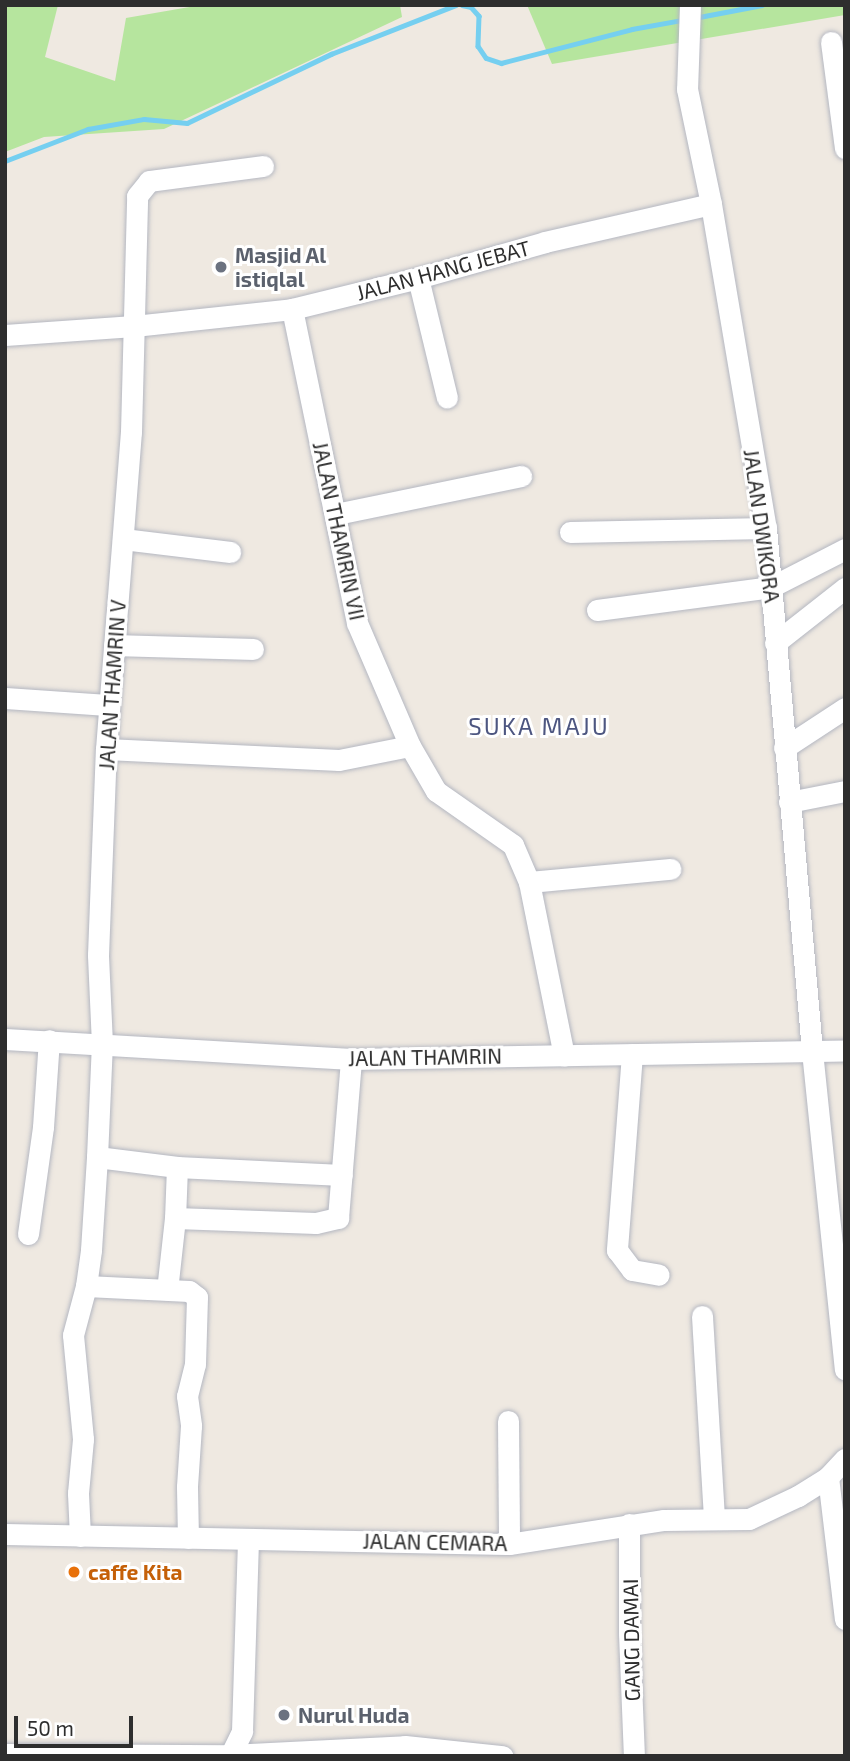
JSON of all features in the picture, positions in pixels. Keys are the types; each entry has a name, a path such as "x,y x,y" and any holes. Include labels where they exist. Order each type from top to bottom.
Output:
{"street":[{"name":"JALAN DWIKORA","path":"690,5 687,89 711,204 766,528 783,748 812,1051"},
{"path":"831,42 845,148"},
{"name":"JALAN THAMRIN V","path":"80,1536 78,1493 83,1439 73,1335 86,1286 97,1157 102,1044 98,955 106,749 123,539 134,326 137,196 144,184 263,166"},
{"name":"JALAN HANG JEBAT","path":"5,335 134,326 292,309 418,278 545,242 711,204"},
{"path":"418,278 447,398"},
{"name":"JALAN THAMRIN VII","path":"292,309 357,623 410,746 436,791 513,845 529,882 564,1055"},
{"path":"336,514 521,476"},
{"path":"570,532 766,528"},
{"path":"123,539 230,552"},
{"path":"597,610 771,587 845,549"},
{"path":"775,643 845,587"},
{"path":"114,645 253,649"},
{"path":"5,698 108,705"},
{"path":"783,748 845,708"},
{"path":"106,749 339,760 410,746"},
{"path":"789,802 845,791"},
{"path":"529,882 670,869"},
{"name":"JALAN THAMRIN","path":"5,1039 351,1059 845,1050"},
{"path":"28,1234 43,1127 49,1040"},
{"path":"812,1051 839,1261 845,1369"},
{"path":"632,1054 617,1250 632,1270 659,1275"},
{"path":"176,1218 328,1223 338,1218 351,1059"},
{"path":"97,1157 177,1167 342,1175"},
{"path":"167,1290 176,1218 177,1167"},
{"path":"86,1286 189,1291 197,1297 195,1364 187,1396 191,1426 187,1487 188,1538"},
{"path":"702,1316 714,1518"},
{"path":"508,1422 509,1544"},
{"name":"JALAN CEMARA","path":"5,1534 509,1544 547,1540 629,1524 714,1518 749,1519 773,1510 828,1477 845,1459"},
{"path":"828,1477 845,1619"},
{"name":"GANG DAMAI","path":"629,1524 629,1633 634,1756"},
{"path":"230,1755 242,1731 248,1540"},
{"path":"5,1754 230,1755 377,1752 405,1746 502,1756"}],"green space":[{"path":"5,5 58,5 45,57 115,81 126,18 201,5 400,5 402,17 164,129 44,137 5,152"},
{"path":"527,5 845,5 845,15 552,64"}],"waterway":[{"path":"5,161 88,129 144,119 187,123 331,54 456,5"},
{"path":"462,5 471,7 479,16 478,46 486,58 501,63 632,29 682,20"},
{"path":"694,18 762,5"}],"place":[{"name":"Masjid Al istiqlal","path":"221,267"},
{"name":"caffe Kita","path":"74,1572"},
{"name":"Nurul Huda","path":"284,1715"}],"district":[{"name":"SUKA MAJU","path":"539,726"}]}
